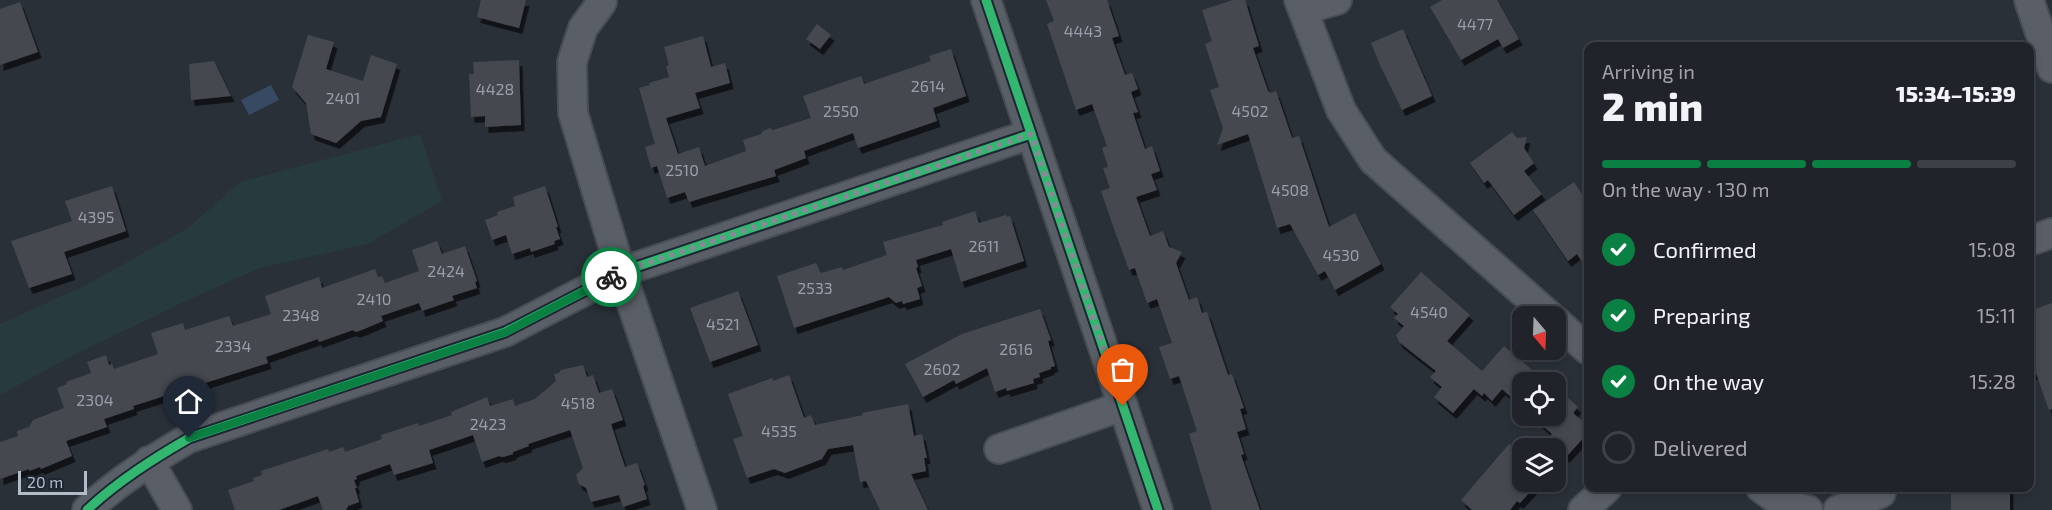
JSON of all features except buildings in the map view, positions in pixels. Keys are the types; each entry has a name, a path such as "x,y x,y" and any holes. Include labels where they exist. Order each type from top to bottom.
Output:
{"street":[{"path":"986,0 1158,510"},
{"path":"1337,0 1301,5 1341,110 1373,160 1539,306"},
{"path":"2029,0 2052,68"},
{"path":"602,2 583,28 572,62 573,113 621,272 702,510"},
{"path":"87,510 149,461 189,438 506,332 621,272 1031,134"},
{"path":"2034,240 2052,233"},
{"path":"1566,330 1584,346"},
{"path":"999,449 1123,406"},
{"path":"149,461 177,510"},
{"path":"1583,510 1603,492"},
{"path":"1767,492 1782,503 1808,510"},
{"path":"1838,510 1881,493"}],"green space":[{"path":"420,134 442,201 368,244 260,268 74,355 0,395 0,324 86,285 188,228 240,182"}],"water":[{"path":"271,85 279,100 249,115 241,100"}],"cycle path":[{"path":"986,0 1158,510"},
{"path":"87,510 136,471 189,438 505,332 621,272 1031,134"}],"way so far":[{"path":"611,277 1031,134 1123,406"}],"route":[{"path":"189,438 506,332 611,277"}]}
